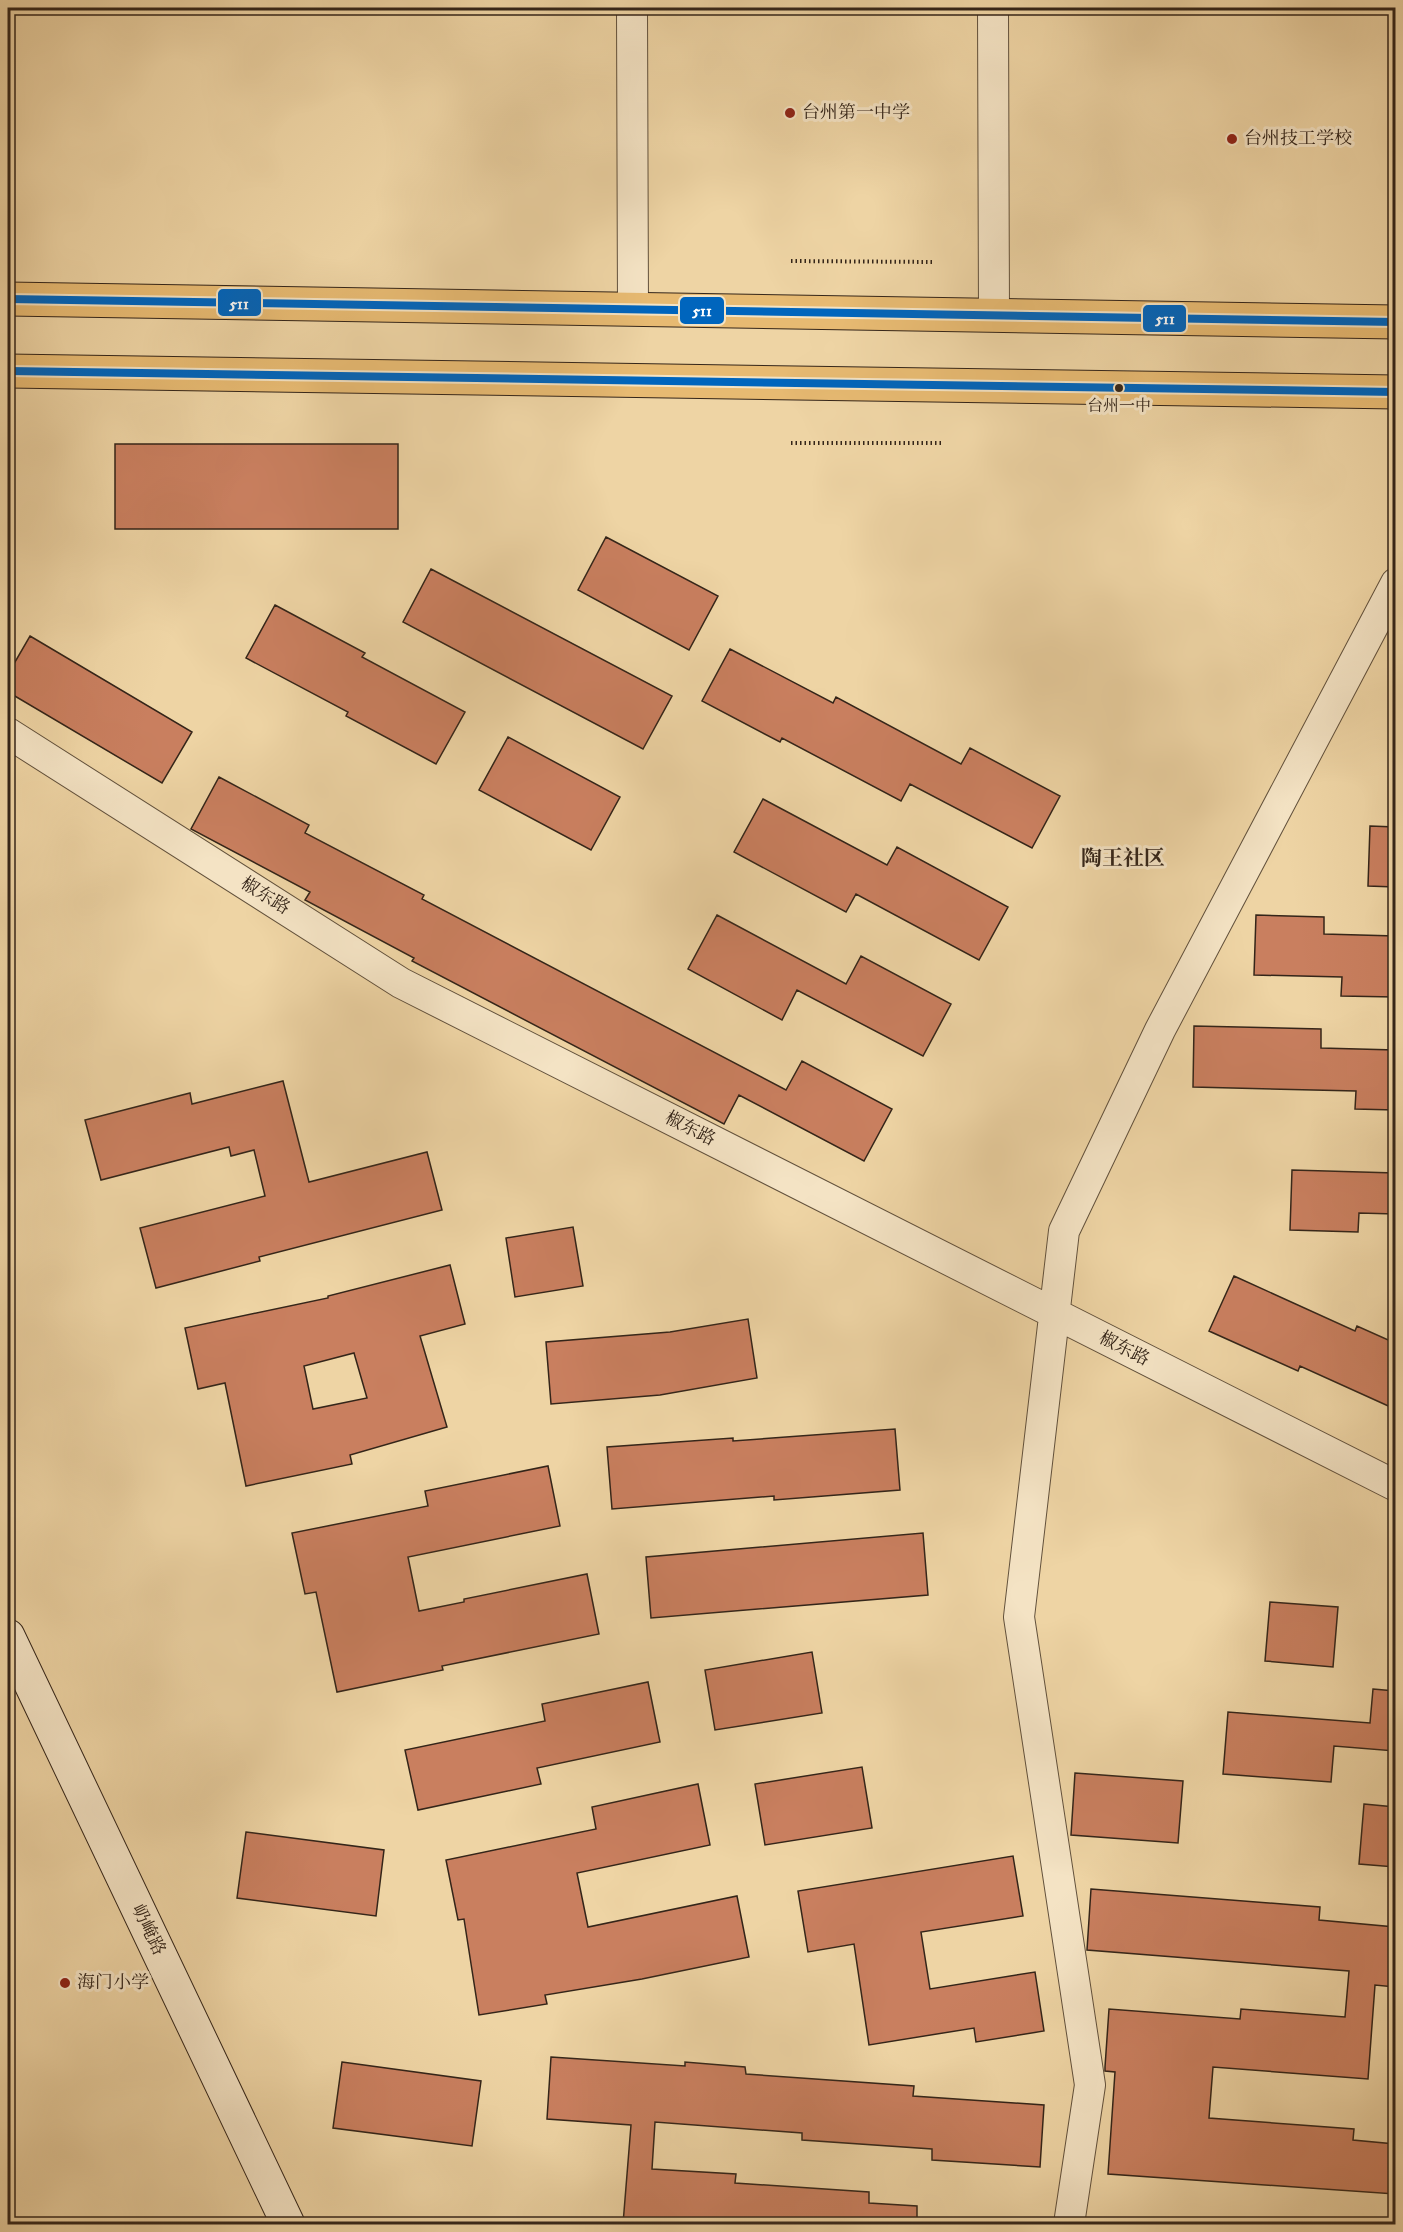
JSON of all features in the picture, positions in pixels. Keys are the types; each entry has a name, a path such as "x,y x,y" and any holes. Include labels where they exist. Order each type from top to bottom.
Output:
{"main road":[{"path":"8,299 1395,322"},
{"path":"8,371 1395,392"}],"street":[{"path":"632,8 633,310"},
{"path":"993,8 993,315"},
{"path":"1069,2224 1090,2085 1019,1617 1064,1231 1160,1030 1395,583"},
{"name":"椒东路","path":"8,733 401,983 1395,1486"},
{"name":"屷崦路","path":"8,1636 288,2224"}],"path":[{"path":"791,261 933,262"},
{"path":"791,443 942,443"}],"building":[{"path":"115,444 398,444 398,529 115,529"},
{"path":"606,537 718,596 689,650 578,590"},
{"path":"431,569 672,696 643,749 403,622"},
{"path":"275,605 365,653 362,657 465,712 436,764 346,716 348,712 246,658"},
{"path":"30,636 192,732 162,783 8,692 8,674"},
{"path":"730,649 833,703 836,697 961,764 970,748 1060,796 1032,848 910,784 901,801 782,738 780,742 702,701"},
{"path":"508,737 620,797 591,850 479,790"},
{"path":"219,777 309,825 305,833 424,895 422,899 786,1090 802,1061 892,1109 864,1161 739,1095 724,1124 412,961 414,958 305,900 310,892 191,829"},
{"path":"763,799 887,865 897,847 1008,907 979,960 856,894 846,912 734,852"},
{"path":"1370,826 1395,827 1395,887 1368,886"},
{"path":"717,915 846,984 861,956 951,1004 923,1056 797,990 782,1020 688,969"},
{"path":"1256,915 1324,917 1324,934 1395,936 1395,997 1341,996 1342,977 1254,975"},
{"path":"1194,1026 1321,1029 1321,1048 1395,1050 1395,1110 1355,1109 1356,1091 1193,1087"},
{"path":"283,1081 309,1182 427,1152 442,1210 259,1257 260,1261 156,1288 140,1228 265,1196 254,1150 231,1156 229,1147 101,1180 85,1120 190,1093 192,1104"},
{"path":"1292,1170 1395,1173 1395,1214 1359,1213 1358,1232 1290,1230"},
{"path":"573,1227 583,1286 515,1297 506,1238"},
{"path":"450,1265 465,1324 420,1336 447,1427 350,1455 352,1464 246,1486 225,1383 198,1389 185,1328 328,1298 328,1296","holes":["354,1353 367,1398 313,1409 304,1366"]},
{"path":"1234,1276 1355,1331 1357,1326 1395,1343 1395,1409 1300,1366 1298,1371 1209,1331"},
{"path":"748,1319 757,1378 660,1395 551,1404 546,1342 670,1332"},
{"path":"895,1429 900,1490 774,1500 774,1496 612,1509 607,1447 733,1438 733,1441"},
{"path":"548,1466 560,1526 408,1557 419,1611 464,1602 464,1599 587,1574 599,1634 442,1666 443,1670 337,1692 316,1592 305,1594 292,1533 428,1506 425,1491"},
{"path":"923,1533 928,1595 651,1618 646,1557"},
{"path":"1270,1602 1338,1607 1333,1667 1265,1661"},
{"path":"812,1652 822,1713 715,1730 705,1670"},
{"path":"648,1682 660,1742 537,1768 541,1784 418,1810 405,1750 545,1721 542,1704"},
{"path":"1373,1689 1395,1691 1395,1751 1334,1746 1331,1782 1223,1774 1228,1712 1370,1723"},
{"path":"862,1767 872,1828 765,1845 755,1784"},
{"path":"1075,1773 1183,1781 1178,1843 1071,1835"},
{"path":"698,1784 710,1845 577,1873 588,1927 737,1896 749,1957 642,1979 545,1995 547,2004 479,2015 464,1919 458,1920 446,1860 596,1829 592,1807"},
{"path":"1364,1804 1395,1807 1395,1867 1359,1864"},
{"path":"246,1832 384,1850 376,1916 237,1898"},
{"path":"1013,1856 1023,1916 921,1932 930,1989 1035,1972 1044,2031 976,2042 974,2028 869,2045 854,1944 808,1952 798,1891"},
{"path":"1091,1889 1320,1907 1319,1920 1395,1927 1395,1987 1375,1985 1368,2079 1213,2067 1209,2118 1354,2129 1353,2140 1395,2144 1395,2194 1108,2174 1115,2072 1105,2071 1109,2009 1240,2019 1241,2009 1345,2017 1349,1971 1087,1950"},
{"path":"551,2057 685,2066 685,2062 745,2067 746,2074 914,2086 913,2096 1044,2105 1040,2167 932,2160 932,2149 802,2140 802,2133 655,2122 652,2169 736,2174 735,2183 869,2192 869,2203 917,2206 917,2224 623,2224 631,2125 547,2119"},
{"path":"342,2062 481,2081 472,2146 333,2128"}],"transit line":[{"name":"511","path":"8,299 1396,322"},
{"name":"511","path":"8,371 1396,392"}],"place":[{"name":"台州第一中学","path":"790,113"},
{"name":"台州技工学校","path":"1232,139"},
{"name":"台州一中","path":"1119,388"},
{"name":"海门小学","path":"65,1983"}],"district":[{"name":"陶王社区","path":"1123,859"}]}
